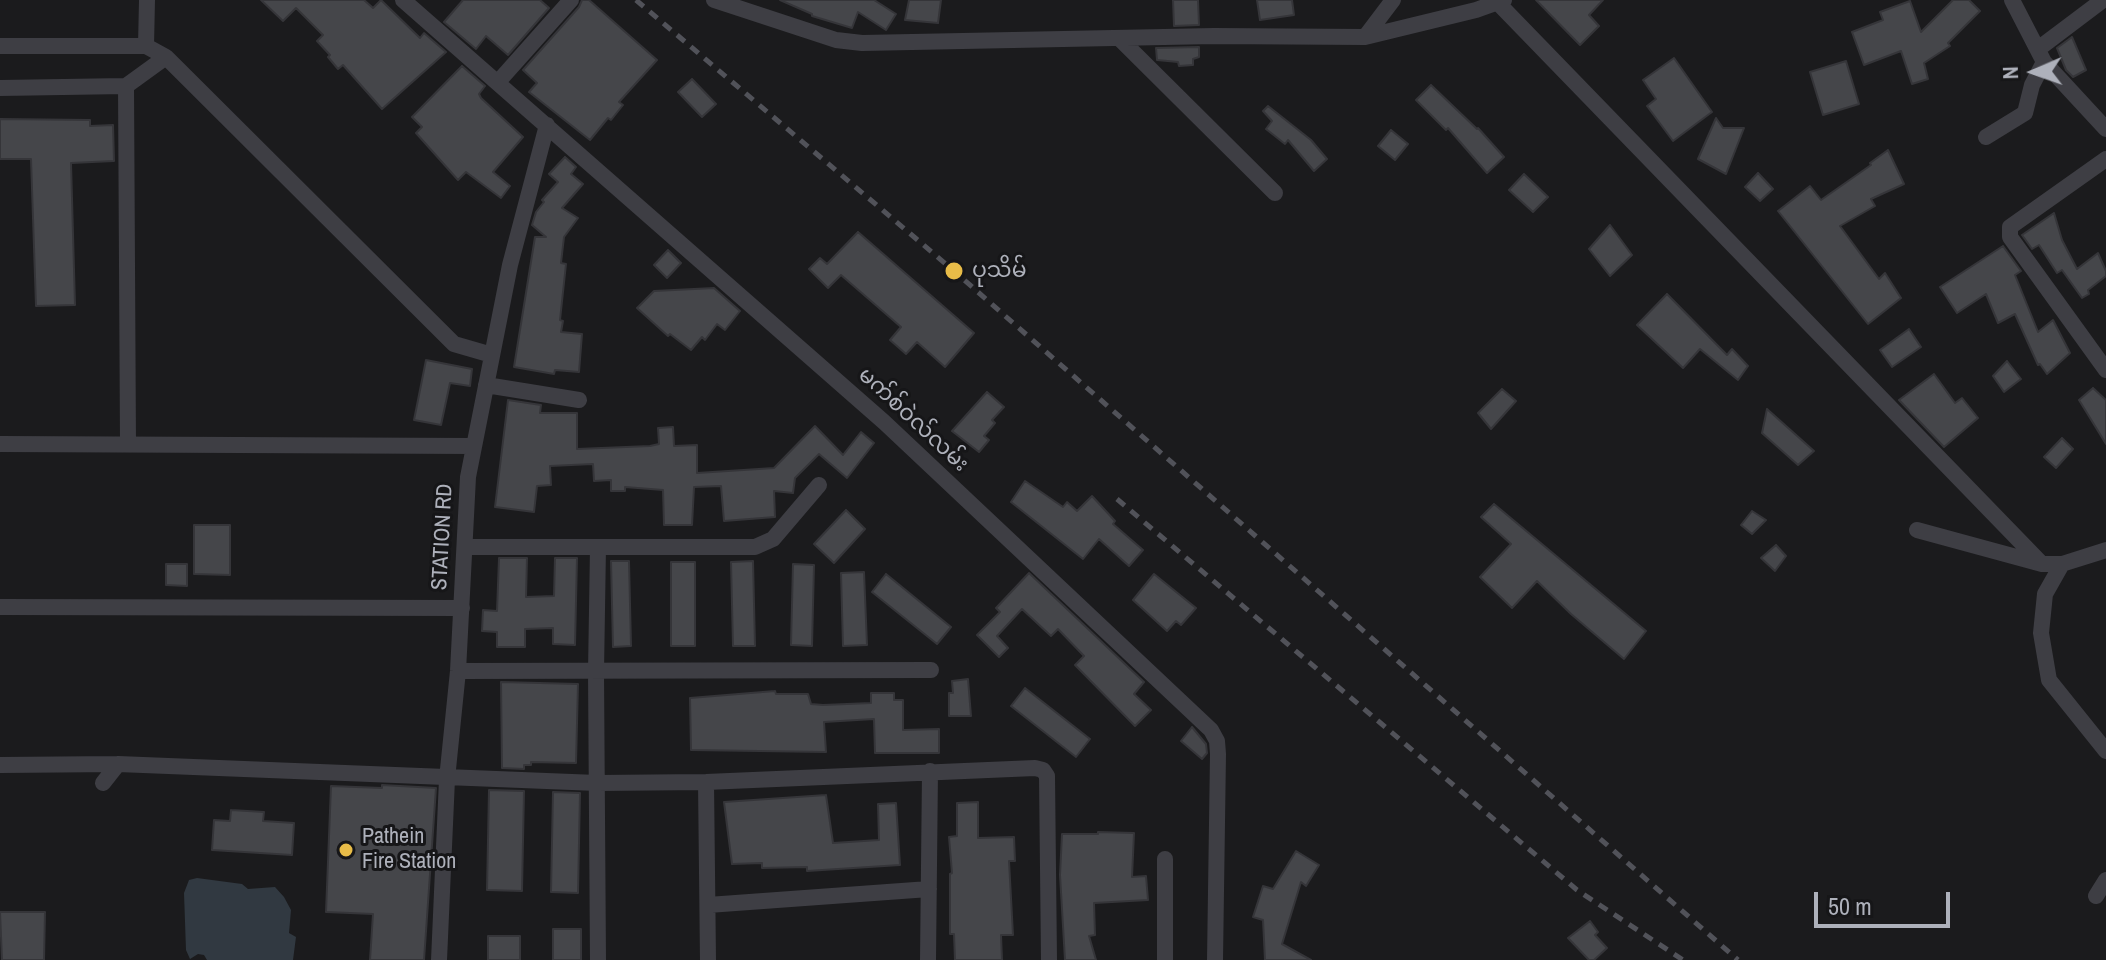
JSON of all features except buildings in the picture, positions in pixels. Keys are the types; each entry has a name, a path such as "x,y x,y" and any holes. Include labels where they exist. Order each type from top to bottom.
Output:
{"street":[{"path":"146,46 147,0"},
{"name":"မက်စ်ဝဲလ်လမ်း","path":"403,0 884,422 1211,730 1217,741 1218,754 1215,960"},
{"path":"498,82 571,0"},
{"path":"714,0 836,40 862,43 1365,37 1501,1 2042,564"},
{"path":"1365,37 1393,0"},
{"path":"2012,0 2041,56 2106,129"},
{"path":"1986,137 2025,113 2041,56 2103,0"},
{"path":"1119,38 1275,193"},
{"path":"0,46 146,46 166,57 454,344 492,355"},
{"path":"0,88 126,86 166,57"},
{"path":"126,86 128,444"},
{"name":"STATION RD","path":"439,960 447,779 458,671 468,477 510,265 547,125"},
{"path":"2106,159 2015,221 2010,227 2010,237 2106,370"},
{"path":"486,385 579,400"},
{"path":"0,444 474,446"},
{"path":"465,547 755,547 773,539 819,485"},
{"path":"1917,530 2042,564 2062,564 2106,550"},
{"path":"598,547 598,960"},
{"path":"2062,564 2045,594 2041,633 2049,680 2106,751"},
{"path":"0,607 462,608"},
{"path":"458,671 931,670"},
{"path":"103,783 118,764"},
{"path":"0,765 118,764 597,783 706,782 1035,768 1043,770 1047,776 1049,960"},
{"path":"928,960 930,771"},
{"path":"706,782 708,960"},
{"path":"1165,859 1165,960"},
{"path":"2096,896 2106,880"},
{"path":"708,905 929,889"}],"shaded area":[{"path":"197,878 242,884 248,889 275,887 291,910 289,933 296,937 293,960 207,960 204,955 198,954 190,959 186,950 184,893 189,880"}],"railway":[{"path":"636,0 954,271 1738,960"},
{"path":"1117,499 1577,890 1683,960"}],"place":[{"name":"ပုသိမ်","path":"954,271"},
{"name":"Pathein Fire Station","path":"346,850"}]}
